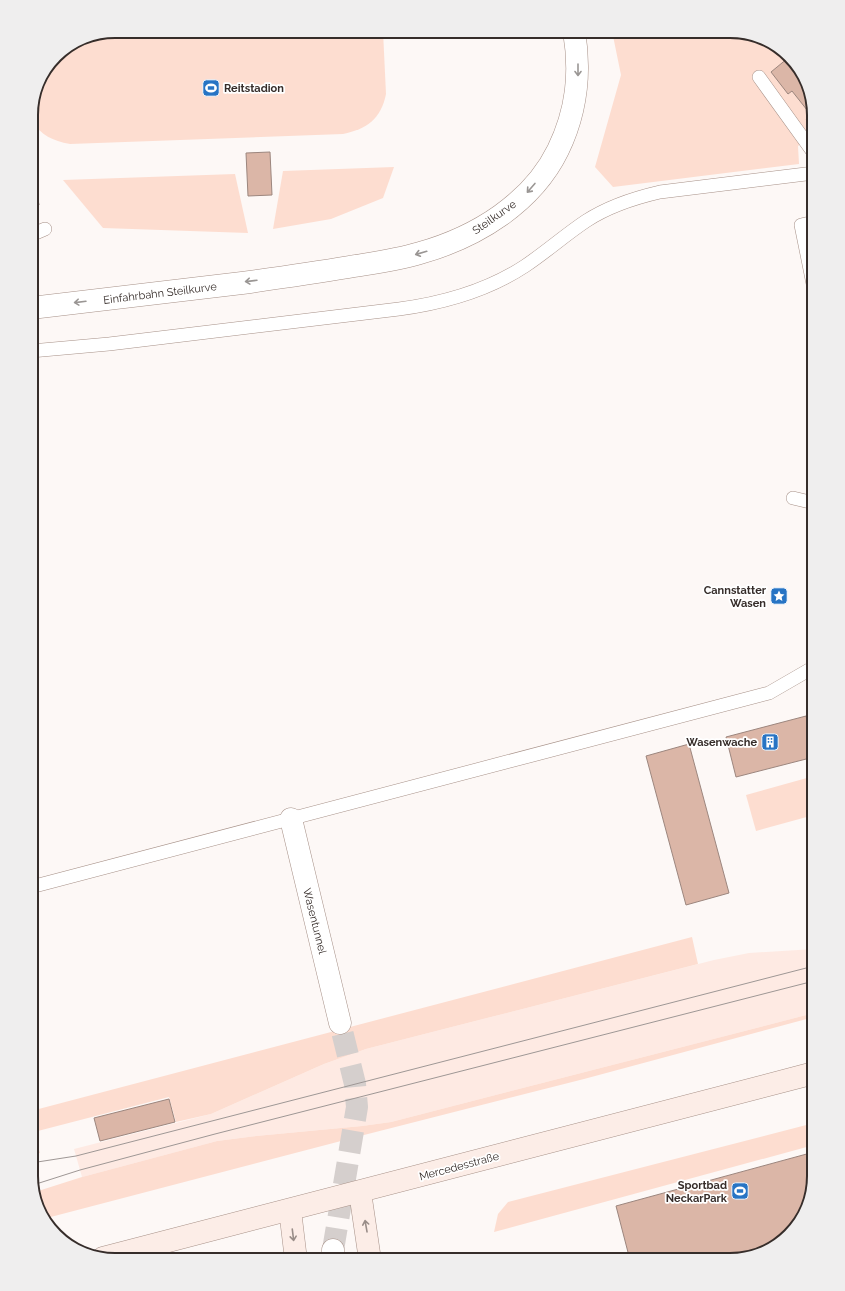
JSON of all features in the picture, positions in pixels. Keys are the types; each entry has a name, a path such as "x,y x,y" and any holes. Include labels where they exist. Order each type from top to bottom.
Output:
{"main road":[{"name":"Mercedesstraße","path":"122,1253 807,1075"},
{"path":"360,1192 369,1253"},
{"path":"290,1210 295,1253"}],"street":[{"name":"Steilkurve","path":"289,277 393,260 422,253 471,234 509,210 544,174 564,137 573,109 578,80 578,54 575,38"},
{"name":"Einfahrbahn Steilkurve","path":"38,307 289,277"},
{"name":"Wasentunnel","path":"291,819 340,1023"}],"lane":[{"path":"759,77 807,144"},
{"path":"38,350 117,343 399,309 439,302 485,288 507,277 526,266 587,220 610,207 660,192 807,174"},
{"path":"807,224 801,225 807,255"},
{"path":"38,232 45,229"},
{"path":"793,498 807,501"},
{"path":"38,885 769,693 807,671"}],"shaded area":[{"name":"Reitstadion","path":"383,38 386,94 384,103 381,110 372,122 352,132 343,134 70,144 48,137 39,130 38,110 41,95 44,85 51,72 64,57 76,48 100,39"},
{"path":"613,38 735,38 745,39 769,48 791,68 797,76 804,95 807,115 807,140 798,146 799,164 613,187 595,167 621,75"},
{"path":"394,167 383,198 331,219 273,229 283,171"},
{"path":"235,174 248,233 103,228 63,180"},
{"path":"807,778 807,817 756,831 746,795"},
{"path":"692,937 698,964 366,1049 324,1064 211,1114 176,1122 169,1097 38,1131 38,1109"},
{"path":"807,949 807,1015 391,1122 217,1141 82,1177 74,1149 211,1114 324,1064 366,1049 714,960 749,953"},
{"path":"807,1015 807,1019 584,1079 50,1217 41,1196 40,1190 82,1177 217,1141 391,1122"},
{"path":"807,1125 807,1147 494,1232 498,1214 508,1202"}],"building":[{"path":"784,61 791,68 801,85 806,109 792,91 788,94 771,72"},
{"path":"270,152 272,195 248,196 246,153"},
{"name":"Wasenwache","path":"806,716 807,759 736,777 726,737"},
{"path":"689,744 729,893 686,905 646,756"},
{"path":"169,1099 175,1122 100,1141 94,1118"},
{"name":"Sportbad NeckarPark","path":"807,1154 806,1186 797,1215 777,1237 769,1243 750,1250 730,1253 628,1253 616,1206"}],"tunnel":[{"path":"333,1250 357,1107 355,1084 340,1023"}],"tram line":[{"path":"38,1162 76,1156 807,968"},
{"path":"39,1183 80,1170 215,1134 807,983"}],"place":[{"name":"Reitstadion","path":"211,88"},
{"name":"Cannstatter Wasen","path":"779,596"},
{"name":"Wasenwache","path":"770,742"},
{"name":"Sportbad NeckarPark","path":"740,1191"}]}
